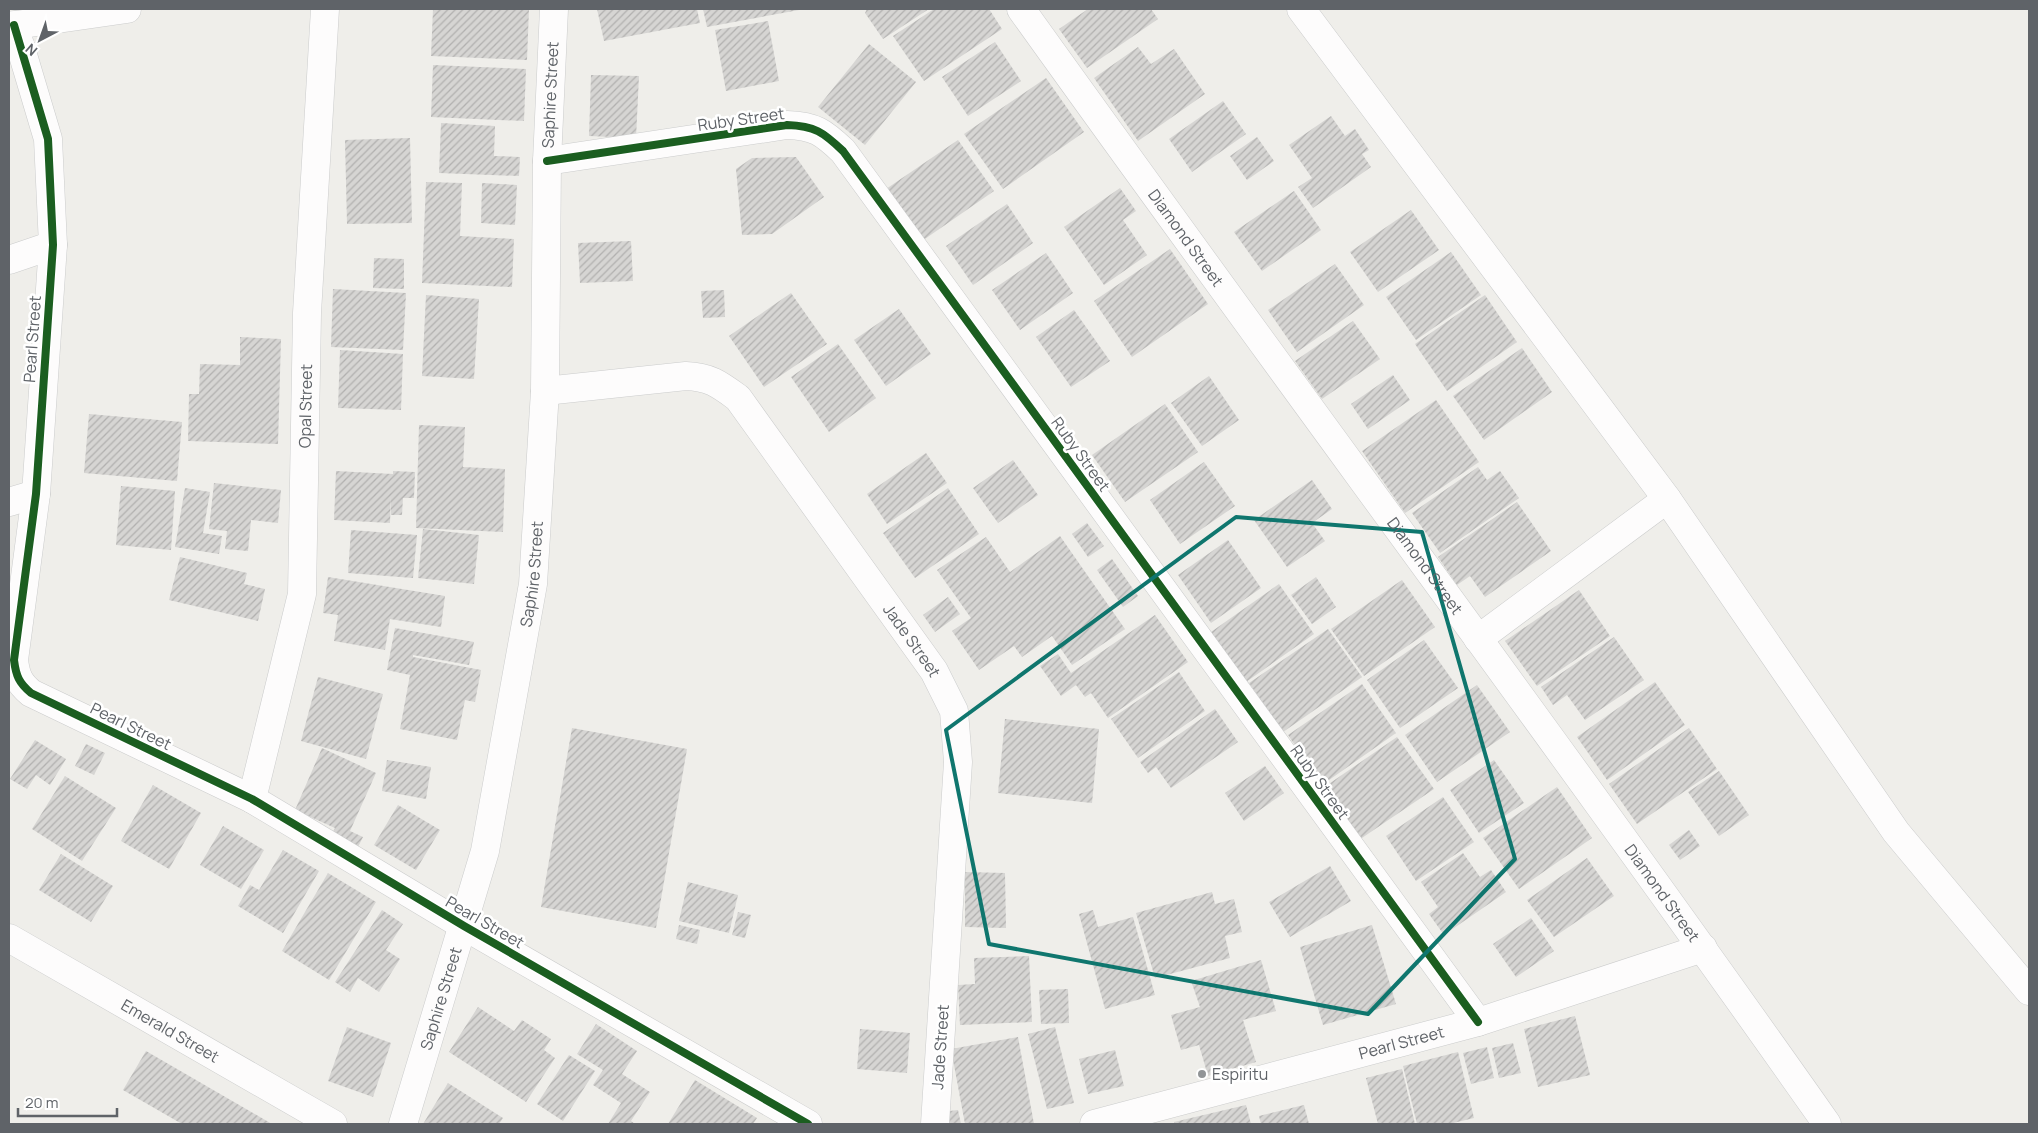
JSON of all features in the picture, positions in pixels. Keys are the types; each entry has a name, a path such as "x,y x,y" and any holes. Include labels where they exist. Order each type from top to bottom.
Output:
{"street":[{"path":"11,26 127,9"},
{"name":"Opal Street","path":"252,799 302,594 308,313 325,9"},
{"name":"Saphire Street","path":"403,1124 485,851 533,584 545,391 547,161 554,9"},
{"name":"Diamond Street","path":"1022,9 1213,277 1703,948 1827,1124"},
{"path":"1301,9 1667,499 1896,832 2029,991"},
{"name":"Pearl Street","path":"11,26 48,139 53,245 36,494 14,660 15,673 20,684 31,693 252,799 464,926 808,1124"},
{"name":"Ruby Street","path":"547,161 787,125 808,126 829,138 849,159 1478,1022"},
{"path":"9,260 53,245"},
{"name":"Jade Street","path":"545,391 686,376 704,377 721,385 738,398 934,671 954,711 958,762 935,1124"},
{"path":"9,502 36,494"},
{"path":"1478,639 1667,499"},
{"name":"Emerald Street","path":"9,938 333,1124"},
{"name":"Pearl Street","path":"1094,1124 1478,1022 1703,948"}],"highlighted area":[{"path":"1236,517 1422,532 1515,859 1368,1014 989,944 946,730"}],"building":[{"path":"433,9 529,9 527,60 431,56"},
{"path":"597,9 697,9 700,23 604,41"},
{"path":"703,9 799,9 799,10 707,27"},
{"path":"867,9 929,9 883,39 865,13"},
{"path":"934,9 989,9 1002,29 924,81 893,36"},
{"path":"1088,9 1151,9 1158,19 1087,68 1059,29"},
{"path":"768,21 779,81 726,91 715,30"},
{"path":"995,42 1021,81 968,116 942,77"},
{"path":"869,44 916,82 865,145 818,107"},
{"path":"1138,47 1151,64 1174,49 1205,94 1138,141 1094,78"},
{"path":"433,65 526,69 524,121 431,117"},
{"path":"591,75 639,76 636,138 589,136"},
{"path":"1046,78 1084,132 1003,189 964,134"},
{"path":"1223,101 1246,134 1192,172 1169,139"},
{"path":"1331,116 1345,136 1355,129 1369,150 1362,154 1371,167 1313,208 1298,187 1312,178 1289,145"},
{"path":"441,123 495,126 494,156 520,157 519,176 439,173"},
{"path":"1257,137 1274,161 1247,180 1230,156"},
{"path":"410,138 412,223 347,224 345,140"},
{"path":"958,140 994,191 922,241 886,189"},
{"path":"796,157 824,197 772,234 742,235 736,169 752,158"},
{"path":"426,182 462,183 460,236 514,239 512,287 422,283"},
{"path":"482,183 517,185 515,225 481,223"},
{"path":"1120,188 1136,211 1123,220 1147,255 1104,285 1064,227"},
{"path":"1294,191 1321,230 1262,271 1234,232"},
{"path":"1007,204 1033,243 973,285 946,246"},
{"path":"1411,210 1439,250 1378,292 1350,252"},
{"path":"631,241 633,281 580,283 578,243"},
{"path":"1170,249 1208,304 1132,357 1094,301"},
{"path":"1451,252 1481,295 1416,340 1386,297"},
{"path":"1046,253 1073,293 1020,330 992,290"},
{"path":"374,258 404,259 404,289 373,288"},
{"path":"1335,264 1364,305 1297,352 1268,310"},
{"path":"333,289 406,293 403,350 331,347"},
{"path":"724,290 725,317 703,318 701,291"},
{"path":"791,293 827,344 764,387 729,336"},
{"path":"426,295 479,299 474,379 422,376"},
{"path":"1485,295 1517,342 1447,391 1415,344"},
{"path":"899,309 931,354 886,386 854,340"},
{"path":"1074,310 1110,361 1071,387 1036,337"},
{"path":"1353,321 1380,359 1322,399 1295,361"},
{"path":"240,337 281,339 278,444 188,441 189,394 199,394 200,364 240,365"},
{"path":"838,344 876,398 829,432 791,377"},
{"path":"1522,348 1552,392 1484,440 1453,396"},
{"path":"340,350 403,354 401,410 338,408"},
{"path":"1393,375 1410,400 1368,429 1351,404"},
{"path":"1209,376 1239,420 1202,446 1171,403"},
{"path":"1436,400 1479,462 1405,513 1362,451"},
{"path":"1165,404 1198,452 1125,502 1092,455"},
{"path":"89,414 182,422 177,481 84,473"},
{"path":"419,425 465,427 463,467 505,469 503,532 416,528"},
{"path":"926,453 947,483 887,524 867,494"},
{"path":"1013,460 1038,495 998,523 973,488"},
{"path":"1204,462 1235,506 1180,544 1150,500"},
{"path":"1478,467 1487,480 1500,471 1519,498 1440,553 1412,513"},
{"path":"336,471 393,474 393,471 415,472 414,498 403,498 402,515 391,515 391,496 390,523 334,520"},
{"path":"1312,480 1332,509 1312,523 1325,541 1287,567 1254,520"},
{"path":"214,483 281,490 278,523 251,520 248,551 225,549 227,531 209,529"},
{"path":"121,486 175,491 171,550 116,545"},
{"path":"185,488 210,492 203,533 222,536 219,554 175,547"},
{"path":"948,488 979,534 915,578 883,533"},
{"path":"1517,502 1551,551 1485,597 1470,576 1457,585 1438,557"},
{"path":"1087,523 1104,546 1088,557 1072,534"},
{"path":"423,529 479,535 474,584 418,578"},
{"path":"351,530 417,535 413,578 348,573"},
{"path":"1060,536 1125,629 1072,665 1052,636 1022,657 1014,646 979,670 952,631 971,618 937,570 986,537 1010,572"},
{"path":"1228,540 1261,588 1211,623 1178,575"},
{"path":"180,557 247,573 244,584 265,589 258,621 169,600"},
{"path":"1112,559 1138,596 1123,607 1097,570"},
{"path":"328,577 445,596 441,627 390,619 385,650 334,641 338,615 323,613"},
{"path":"1316,577 1336,607 1312,624 1291,595"},
{"path":"1402,580 1435,627 1364,676 1331,629"},
{"path":"1279,584 1314,634 1246,682 1211,632"},
{"path":"1579,590 1610,636 1537,686 1505,641"},
{"path":"948,597 960,614 935,632 923,615"},
{"path":"1155,615 1188,662 1108,718 1091,693 1085,697 1076,685 1061,696 1040,666 1058,654 1071,673"},
{"path":"395,628 474,642 469,665 413,655 413,657 481,670 475,702 465,700 457,740 400,729 410,675 387,670"},
{"path":"1328,629 1362,677 1283,732 1249,683"},
{"path":"1614,637 1644,680 1585,720 1567,695 1553,705 1541,687"},
{"path":"1424,640 1458,688 1400,728 1367,680"},
{"path":"1179,672 1205,711 1138,758 1111,719"},
{"path":"318,677 383,694 366,759 301,741"},
{"path":"1655,682 1685,725 1607,780 1577,737"},
{"path":"1362,684 1396,733 1322,785 1288,735"},
{"path":"1477,685 1510,732 1437,782 1405,735"},
{"path":"1215,709 1238,742 1171,788 1156,767 1148,773 1140,762"},
{"path":"1005,719 1099,729 1092,803 998,793"},
{"path":"572,728 687,749 656,928 541,907"},
{"path":"1689,728 1717,769 1637,824 1609,784"},
{"path":"1397,737 1434,789 1359,840 1323,788"},
{"path":"35,740 66,759 50,785 36,775 27,789 10,779"},
{"path":"86,744 105,753 94,775 75,766"},
{"path":"322,748 376,773 350,831 363,837 358,847 331,835 335,828 295,810"},
{"path":"387,760 431,767 426,799 382,791"},
{"path":"1494,760 1524,803 1479,833 1450,790"},
{"path":"1265,766 1284,793 1244,821 1225,793"},
{"path":"1719,771 1749,815 1719,836 1688,792"},
{"path":"65,776 116,808 82,861 32,829"},
{"path":"153,785 201,813 169,869 121,841"},
{"path":"1557,787 1592,838 1519,889 1483,838"},
{"path":"1443,797 1474,842 1416,881 1386,836"},
{"path":"398,805 440,830 416,870 374,845"},
{"path":"223,826 264,850 241,889 200,865"},
{"path":"1689,830 1700,846 1680,860 1669,845"},
{"path":"283,850 319,871 283,933 238,906 250,885 259,890"},
{"path":"1463,853 1480,877 1491,870 1506,892 1444,935 1429,914 1438,907 1421,882"},
{"path":"61,854 113,886 91,922 39,890"},
{"path":"1587,858 1614,896 1554,937 1527,900"},
{"path":"1330,866 1351,901 1290,937 1269,902"},
{"path":"965,872 1005,873 1006,928 965,927"},
{"path":"328,873 376,902 329,980 282,951"},
{"path":"688,882 738,895 729,933 679,921"},
{"path":"1212,892 1215,904 1234,899 1242,932 1225,936 1230,958 1155,978 1136,913"},
{"path":"382,910 403,924 386,950 400,959 379,992 358,978 350,992 335,982"},
{"path":"1093,910 1098,927 1133,917 1155,995 1105,1009 1079,914"},
{"path":"738,912 751,915 745,938 732,935"},
{"path":"1531,918 1554,951 1516,977 1493,944"},
{"path":"679,925 700,930 697,944 676,939"},
{"path":"1372,925 1396,1004 1323,1025 1300,947"},
{"path":"1029,956 1032,1022 960,1025 958,985 975,984 974,958"},
{"path":"1261,960 1276,1011 1243,1020 1256,1062 1208,1076 1199,1045 1181,1050 1171,1015 1200,1007 1191,981"},
{"path":"1068,989 1069,1023 1041,1024 1039,990"},
{"path":"478,1007 514,1031 522,1020 551,1039 544,1050 555,1058 526,1102 449,1052"},
{"path":"1575,1016 1590,1075 1538,1087 1524,1029"},
{"path":"596,1024 637,1051 622,1074 650,1092 631,1121 635,1124 608,1124 621,1103 593,1085 603,1070 577,1054"},
{"path":"347,1027 391,1043 373,1097 328,1081"},
{"path":"1055,1027 1074,1103 1047,1109 1028,1034"},
{"path":"860,1029 910,1033 907,1073 857,1069"},
{"path":"1018,1037 1034,1124 965,1124 951,1049"},
{"path":"1513,1043 1521,1073 1499,1078 1492,1048"},
{"path":"1487,1047 1494,1078 1471,1084 1463,1053"},
{"path":"1115,1050 1124,1086 1088,1094 1079,1059"},
{"path":"146,1051 272,1124 182,1124 123,1090"},
{"path":"1458,1052 1474,1118 1449,1124 1417,1124 1403,1066"},
{"path":"569,1055 595,1071 563,1121 537,1104"},
{"path":"1402,1069 1415,1124 1378,1124 1366,1078"},
{"path":"695,1080 757,1118 753,1124 668,1124"},
{"path":"448,1083 503,1118 499,1124 423,1124"},
{"path":"1246,1105 1251,1124 1174,1124 1174,1122"},
{"path":"1304,1105 1309,1124 1261,1124 1259,1116"},
{"path":"958,1110 961,1124 943,1124 941,1112"}],"cycle path":[{"path":"14,25 48,139 53,245 36,494 14,660 17,675 21,682 31,693 252,799 464,926 808,1124"},
{"path":"547,161 787,125 818,131 836,144 843,151 1478,1022"}],"place":[{"name":"Espiritu","path":"1202,1074"}]}
